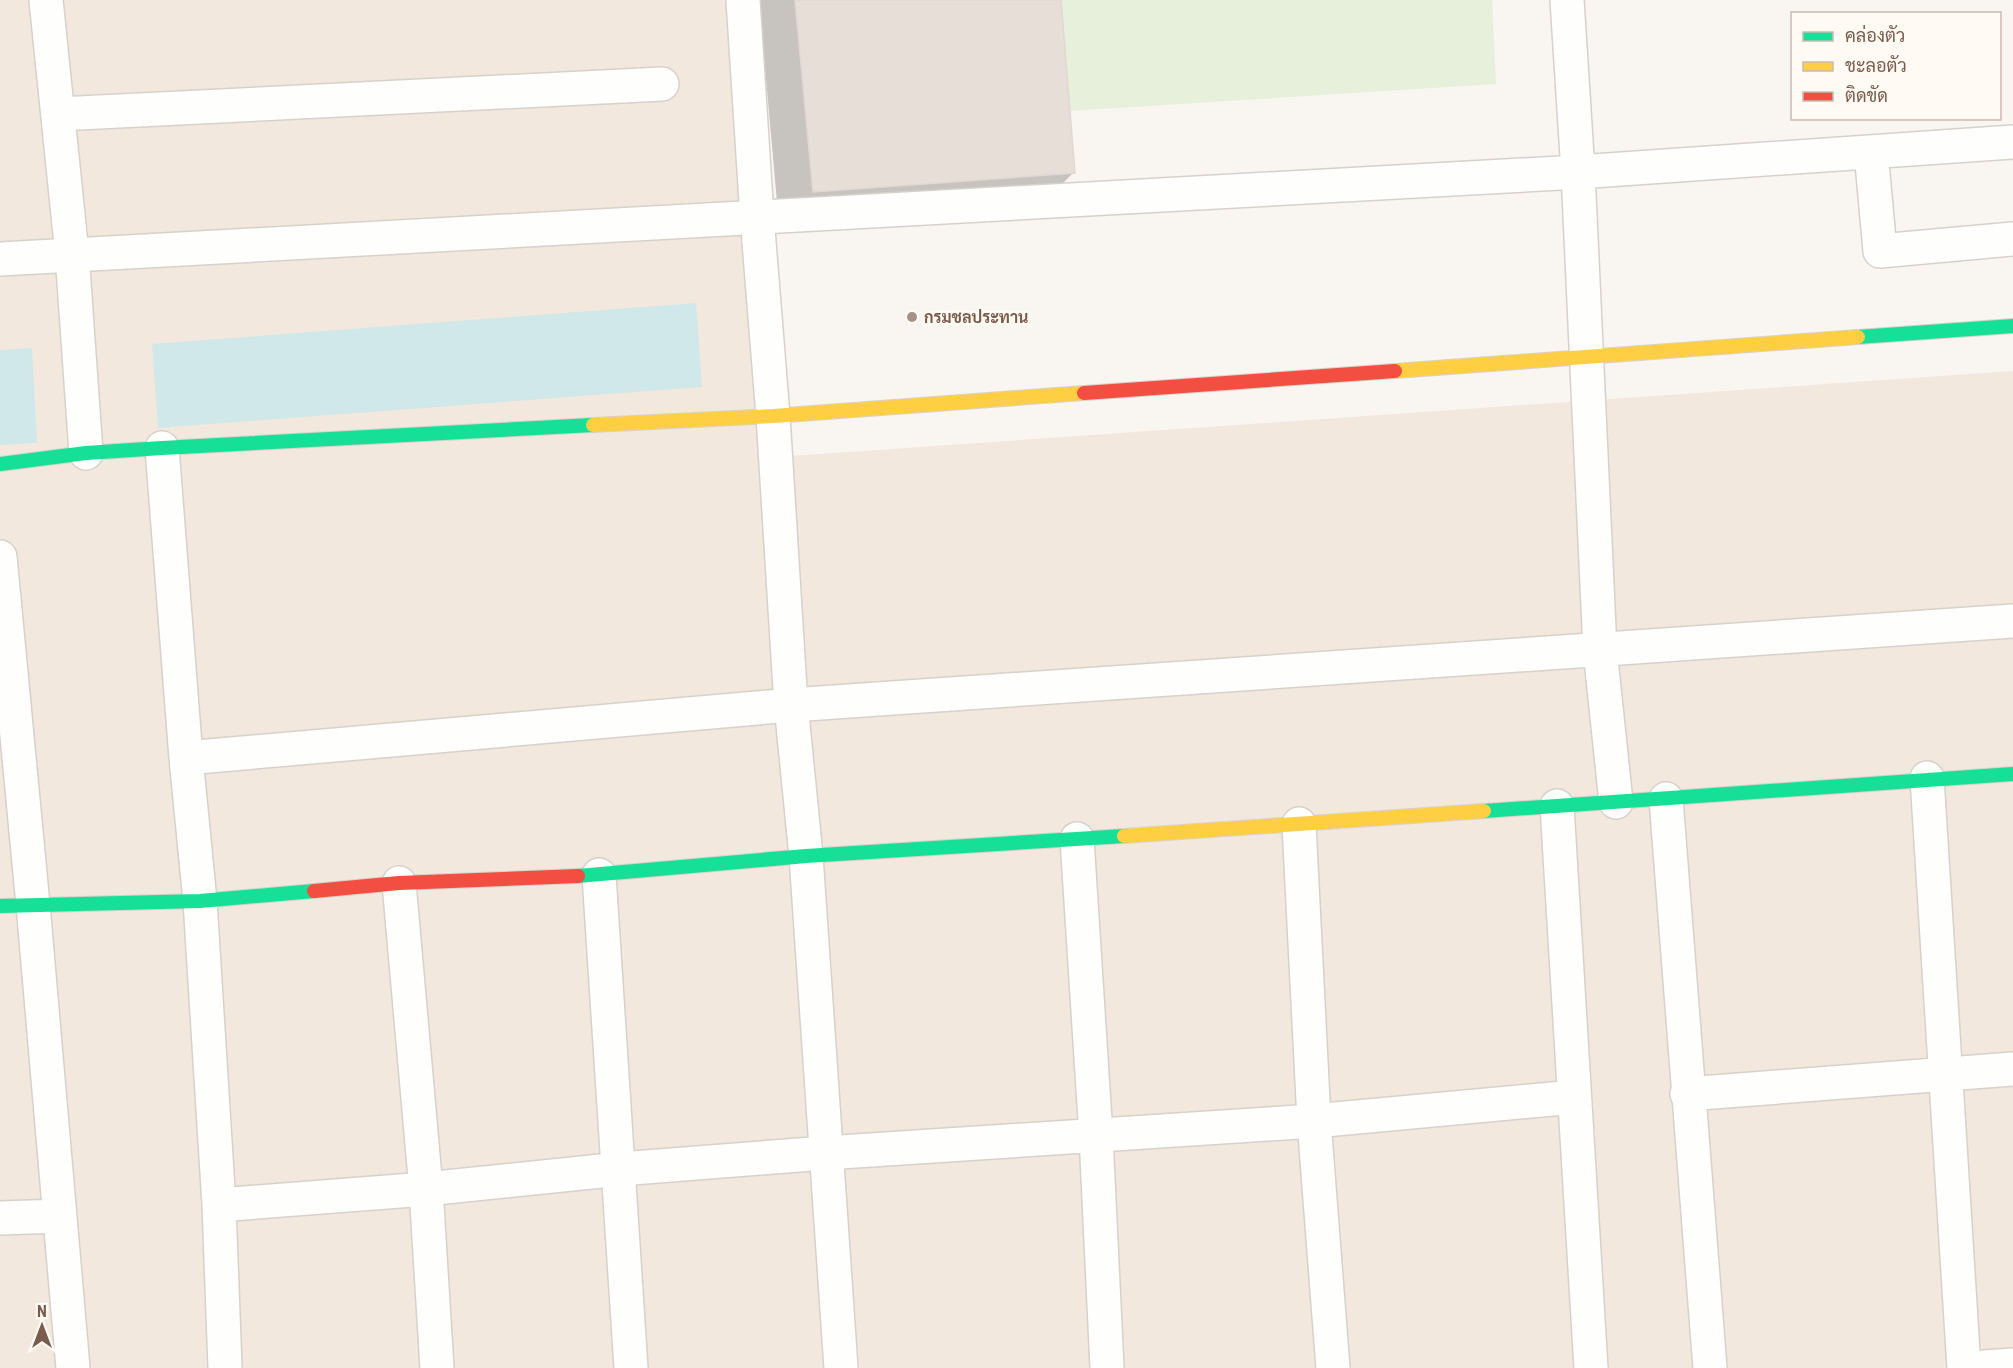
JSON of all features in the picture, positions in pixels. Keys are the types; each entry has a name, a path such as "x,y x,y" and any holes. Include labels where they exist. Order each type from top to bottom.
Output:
{"street":[{"path":"46,0 72,254 86,453"},
{"path":"743,0 791,705 806,856 841,1368"},
{"path":"1567,0 1578,172 1600,650 1616,802"},
{"path":"58,114 662,84"},
{"path":"0,259 1578,172 2013,142"},
{"path":"1871,152 1880,251 2013,239"},
{"path":"0,464 86,453 773,416 2013,326"},
{"path":"162,448 186,758 200,901 219,1205 225,1368"},
{"path":"0,557 10,764 33,905 73,1368"},
{"path":"186,758 791,705 2013,621"},
{"path":"0,906 200,901 399,883 599,875 806,856 1666,799 1927,778 2013,774"},
{"path":"1927,778 1966,1368 2013,1365"},
{"path":"1666,799 1687,1094 1710,1368"},
{"path":"1557,806 1591,1368"},
{"path":"1299,824 1314,1121 1333,1368"},
{"path":"1077,839 1096,1136 1107,1368"},
{"path":"599,875 620,1169 631,1368"},
{"path":"399,883 426,1189 437,1368"},
{"path":"1687,1094 1945,1072 2013,1069"},
{"path":"219,1205 426,1189 620,1169 825,1153 1314,1121 1574,1097"},
{"path":"0,1218 59,1216"}],"shaded area":[{"path":"0,0 731,0 762,458 2013,371 2013,1368 0,1368"}],"green space":[{"path":"1061,0 1492,0 1496,84 1069,111"}],"water":[{"path":"696,303 702,387 158,428 152,344"},
{"path":"32,348 37,443 0,445 0,350"}],"building":[{"path":"795,0 1061,0 1075,173 813,192"}],"traffic: fast":[{"path":"1858,337 2013,326"},
{"path":"0,464 86,453 162,448 593,425"},
{"path":"1484,811 2013,774"},
{"path":"578,876 806,856 1124,836"},
{"path":"0,906 200,901 314,891"}],"traffic: slow":[{"path":"1395,371 1858,337"},
{"path":"593,425 773,416 1084,393"},
{"path":"1124,836 1484,811"}],"traffic: jam":[{"path":"1084,393 1395,371"},
{"path":"314,891 399,883 578,876"}],"place":[{"name":"กรมชลประทาน","path":"912,317"}]}
